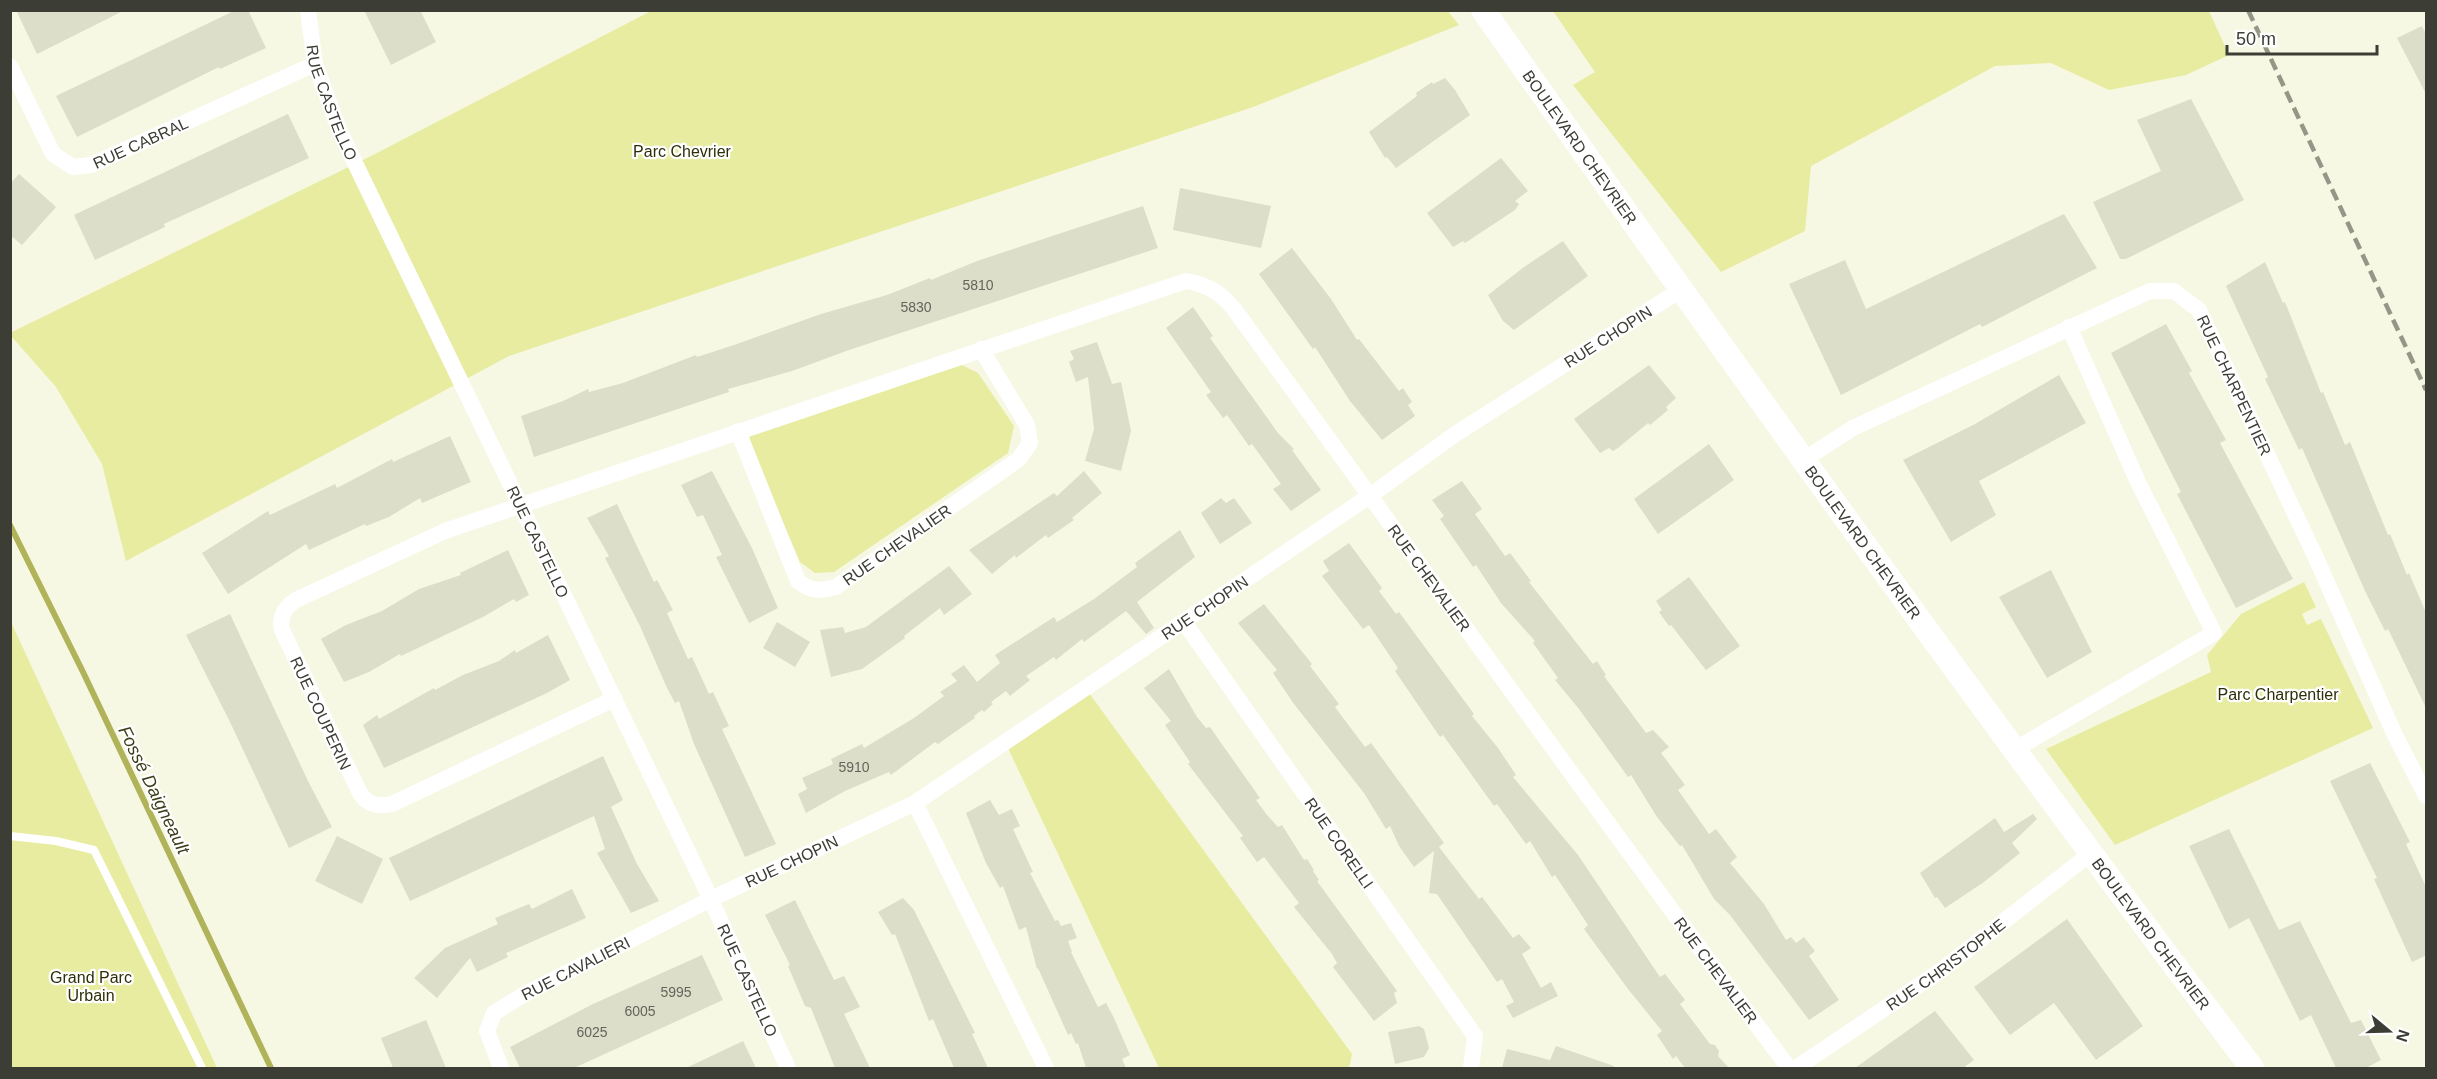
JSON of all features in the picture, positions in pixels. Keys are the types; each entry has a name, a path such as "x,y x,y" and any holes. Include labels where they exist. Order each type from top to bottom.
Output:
{"street":[{"name":"RUE CASTELLO","path":"308,10 315,64 340,132 711,899 788,1068"},
{"name":"BOULEVARD CHEVRIER","path":"1484,10 1803,460 2090,854 2252,1068"},
{"name":"RUE CABRAL","path":"10,66 53,154 74,167 91,165 315,64"},
{"name":"RUE CHEVALIER","path":"521,507 738,431 1186,281 1205,285 1223,295 1234,309 1371,495 1569,773 1789,1068"},
{"name":"RUE CHOPIN","path":"711,899 915,804 1371,495 1454,435 1682,289"},
{"name":"RUE CHARPENTIER","path":"1803,460 1853,428 1941,386 2037,345 2069,327 2150,291 2174,291 2199,310 2316,558 2394,733 2427,796"},
{"path":"2014,750 2214,633 2139,482 2069,327"},
{"name":"RUE CHEVALIER","path":"738,431 798,581 806,588 820,591 836,587 1019,459 1030,442 1027,425 981,349"},
{"name":"RUE COUPERIN","path":"521,507 427,538 296,600 285,608 281,621 282,630 358,791 370,803 384,806 392,804 614,699"},
{"name":"RUE CORELLI","path":"1184,622 1475,1036 1471,1068"},
{"path":"915,804 1046,1068"},
{"name":"RUE CHRISTOPHE","path":"1796,1068 1939,972 2090,854"},
{"name":"RUE CAVALIERI","path":"501,1068 487,1031 494,1013 523,995 711,899"}],"lane":[{"path":"10,836 56,841 94,850 202,1068"}],"green space":[{"name":"Parc Chevrier","path":"1447,10 1459,25 1253,107 509,356 126,561 102,464 56,387 10,333 371,156 651,11"},
{"path":"1553,11 2209,11 2229,55 2186,75 2109,90 2051,63 1995,66 1811,166 1805,231 1721,272 1573,85 1595,72"},
{"path":"962,365 978,373 1014,426 1008,453 834,572 815,573 800,562 745,434"},
{"name":"Parc Charpentier","path":"2304,582 2316,607 2302,614 2307,625 2321,619 2373,728 2115,845 2046,749 2211,672 2207,655 2241,614"},
{"name":"Grand Parc Urbain","path":"11,622 217,1068 11,1068"},
{"path":"1089,693 1352,1054 1349,1068 1159,1068 1008,748"}],"building":[{"path":"16,10 125,10 37,54"},
{"path":"236,10 248,10 266,48 220,69 219,67 77,137 56,96"},
{"path":"364,10 420,10 436,42 391,65"},
{"path":"2422,26 2427,36 2427,96 2397,38"},
{"path":"1445,78 1470,115 1396,168 1387,157 1385,158 1369,132 1417,96 1416,93 1432,82 1433,84"},
{"path":"2191,99 2244,200 2126,259 2120,259 2093,202 2161,171 2137,120"},
{"path":"288,114 309,158 164,224 165,227 95,260 74,215"},
{"path":"1501,158 1528,191 1515,201 1519,204 1515,210 1465,243 1463,241 1453,247 1427,213"},
{"path":"19,174 56,207 22,245 10,235 10,184"},
{"path":"1180,188 1271,206 1261,248 1173,230"},
{"path":"1143,206 1158,248 792,371 728,389 729,392 534,457 521,416 588,389 589,392 623,383 696,355 697,357 821,314 887,295 977,261"},
{"path":"2064,214 2097,268 1982,327 1980,324 1841,395 1789,284 1845,260 1866,309"},
{"path":"1563,241 1588,276 1514,330 1503,321 1488,295"},
{"path":"1292,248 1331,299 1357,340 1359,339 1399,391 1403,388 1412,402 1408,405 1415,416 1382,440 1350,401 1315,347 1313,349 1259,274"},
{"path":"2265,262 2283,303 2285,302 2321,393 2323,392 2345,445 2350,442 2388,535 2390,534 2427,615 2427,710 2388,629 2385,631 2365,591 2302,448 2299,450 2265,379 2268,377 2226,286"},
{"path":"1193,307 1213,336 1210,338 1278,433 1294,449 1292,450 1321,490 1291,511 1273,489 1281,484 1252,444 1249,446 1227,415 1223,418 1206,395 1211,392 1166,328"},
{"path":"2166,324 2192,371 2189,373 2226,440 2220,443 2293,579 2236,608 2177,494 2181,492 2111,353"},
{"path":"1097,342 1112,384 1121,382 1131,431 1121,471 1085,461 1094,429 1088,377 1076,382 1069,362 1074,359 1070,351"},
{"path":"1649,365 1676,398 1666,407 1668,410 1650,425 1648,423 1613,451 1609,448 1600,453 1574,419"},
{"path":"2059,375 2086,423 1979,481 1996,515 1951,542 1903,460 1975,424"},
{"path":"450,436 471,482 422,503 420,498 389,517 366,526 365,524 309,550 306,544 228,594 202,553 268,511 270,515 335,484 337,488 392,459 393,462"},
{"path":"1709,444 1734,480 1658,534 1634,499"},
{"path":"712,471 752,548 778,608 749,623 716,557 722,555 703,515 697,517 681,485"},
{"path":"1084,471 1102,493 1072,518 1074,520 1048,538 1046,535 1016,558 1015,555 992,574 969,550 1054,493 1057,496"},
{"path":"1462,481 1482,509 1475,514 1505,556 1510,553 1531,581 1529,582 1593,664 1597,661 1606,675 1604,676 1646,733 1653,730 1669,747 1661,753 1685,785 1678,790 1709,834 1716,829 1737,857 1730,863 1764,904 1786,940 1791,937 1796,943 1804,937 1815,951 1809,956 1839,1000 1809,1020 1730,915 1714,899 1682,845 1680,846 1657,817 1631,775 1628,777 1555,680 1558,678 1533,643 1535,641 1501,603 1476,565 1473,567 1440,519 1444,516 1432,500"},
{"path":"1221,498 1226,503 1234,498 1252,523 1220,544 1201,513"},
{"path":"617,504 654,582 657,580 673,610 667,613 688,659 692,657 709,694 713,692 729,726 722,729 776,844 745,857 694,744 679,701 675,703 667,688 640,626 605,558 609,556 587,518"},
{"path":"1180,530 1195,557 1137,602 1154,628 1146,634 1126,611 1084,642 1082,639 1056,660 1054,657 1026,676 1030,680 1010,696 1006,691 991,702 993,704 984,712 982,710 974,716 975,718 938,744 935,742 891,775 889,772 845,791 806,813 798,794 807,789 802,778 833,764 831,759 862,744 864,748 914,718 944,696 940,692 957,681 951,674 964,665 977,682 1000,663 995,655 1054,617 1057,622 1094,599 1137,567 1135,563"},
{"path":"1349,543 1382,588 1379,591 1396,614 1399,612 1474,714 1472,716 1498,748 1516,775 1513,777 1578,855 1660,977 1665,974 1685,1000 1680,1004 1710,1044 1715,1045 1719,1051 1718,1056 1729,1068 1685,1068 1676,1056 1673,1059 1657,1035 1662,1031 1584,929 1588,925 1555,875 1552,877 1530,841 1526,844 1497,804 1494,806 1443,735 1440,737 1395,671 1398,668 1369,625 1363,629 1322,576 1329,571 1323,561"},
{"path":"508,550 529,595 516,602 514,599 483,617 344,682 321,639 346,625 382,611 419,589 461,575 460,573"},
{"path":"949,566 972,594 944,615 940,608 904,636 905,638 862,669 831,677 820,630 843,627 845,633 866,627"},
{"path":"2051,570 2092,652 2047,678 1999,597"},
{"path":"1689,577 1740,646 1706,670 1671,625 1669,626 1659,612 1662,610 1656,601"},
{"path":"1264,604 1312,664 1310,666 1339,704 1335,707 1365,747 1371,743 1444,843 1439,847 1479,899 1482,897 1513,938 1519,934 1531,948 1522,954 1541,988 1551,982 1558,996 1513,1018 1506,1006 1514,1002 1502,979 1497,982 1437,894 1429,893 1434,851 1414,867 1399,846 1390,826 1386,829 1364,793 1294,704 1273,673 1277,670 1238,623"},
{"path":"230,614 332,827 289,848 186,635"},
{"path":"777,622 810,642 795,667 763,648"},
{"path":"548,635 570,680 547,693 384,768 363,725 377,715 379,719 434,688 435,690 463,675 499,661 515,650 516,653"},
{"path":"1169,669 1197,717 1206,728 1210,727 1260,798 1256,800 1267,815 1278,827 1282,825 1304,860 1307,859 1319,880 1317,881 1397,991 1394,993 1397,1003 1374,1021 1333,967 1337,963 1332,954 1294,907 1299,903 1264,857 1257,862 1240,838 1243,836 1188,764 1190,762 1165,725 1171,721 1144,688"},
{"path":"603,756 623,800 611,807 637,864 659,901 631,913 597,853 605,849 594,816 410,901 389,858"},
{"path":"2370,763 2410,842 2406,844 2427,889 2427,955 2412,962 2374,879 2377,878 2330,781"},
{"path":"990,800 999,815 1012,809 1020,826 1013,829 1033,872 1030,873 1055,921 1058,920 1061,926 1071,923 1077,938 1068,941 1071,952 1098,1007 1106,1003 1114,1018 1130,1055 1122,1059 1126,1068 1086,1068 1078,1043 1076,1044 1071,1033 1068,1035 1037,969 1026,927 1019,930 1003,886 1000,888 986,863 966,813"},
{"path":"2033,814 2037,819 2012,843 2020,853 1984,882 1945,908 1937,897 1935,898 1920,873 1995,818 2004,832"},
{"path":"2229,829 2279,930 2300,921 2351,1023 2361,1020 2381,1060 2366,1068 2336,1068 2311,1015 2300,1021 2249,918 2229,929 2189,846"},
{"path":"337,836 383,859 362,904 315,881"},
{"path":"572,889 586,918 506,953 508,957 477,972 470,958 437,998 414,978 445,948 498,924 495,918 529,904 532,909"},
{"path":"903,898 914,910 975,1033 972,1034 988,1068 954,1068 933,1019 929,1021 895,934 892,935 878,912"},
{"path":"795,900 834,980 844,976 860,1007 844,1014 870,1068 835,1068 811,1008 805,1006 788,966 790,965 765,915"},
{"path":"2067,919 2143,1026 2096,1060 2054,1003 2010,1035 1974,987"},
{"path":"702,955 723,1000 574,1068 520,1068 510,1047 593,1004"},
{"path":"1935,1011 1974,1060 1963,1068 1855,1068"},
{"path":"426,1020 446,1068 393,1068 381,1038"},
{"path":"1419,1026 1424,1029 1429,1048 1424,1057 1395,1064 1388,1032"},
{"path":"743,1041 756,1068 686,1068"},
{"path":"1556,1046 1614,1066 1614,1068 1502,1068 1507,1049 1550,1060"}],"waterway":[{"name":"Fossé Daigneault","path":"10,525 83,672 271,1068"}],"railway":[{"path":"2248,10 2426,390"}]}
